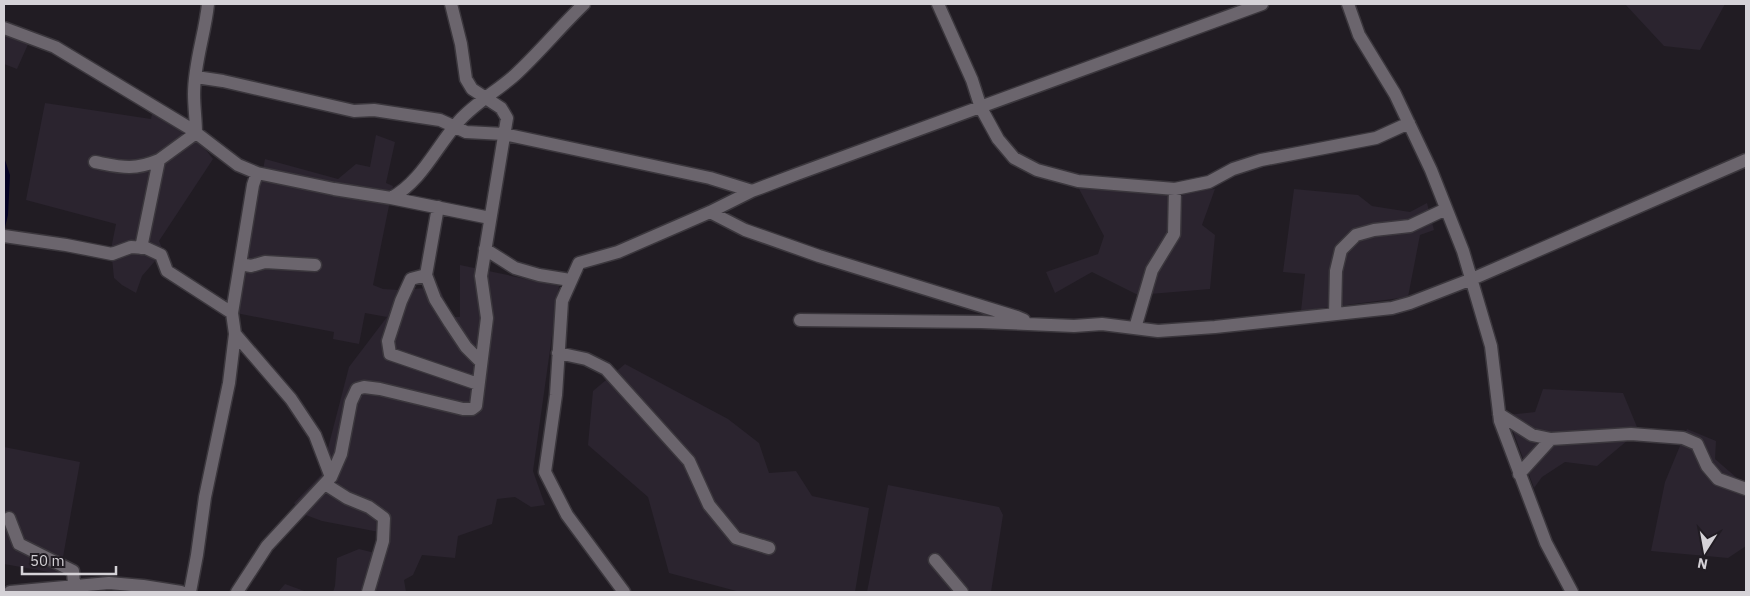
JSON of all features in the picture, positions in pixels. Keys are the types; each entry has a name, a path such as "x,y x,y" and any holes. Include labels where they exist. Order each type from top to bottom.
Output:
{"lane":[{"path":"196,133 194,93 208,4"},
{"path":"237,592 267,546 328,480 341,454 351,402 357,389 364,387 380,389 463,409 472,409 476,406 486,318 481,276 507,118 501,108 472,89 466,79 461,44 451,4"},
{"path":"391,198 400,193 415,179 459,121 514,75 584,4"},
{"path":"938,4 972,80 980,108 998,139 1014,158 1037,170 1078,181 1175,189 1209,182 1233,169 1261,160 1376,138 1409,123"},
{"path":"624,592 567,515 545,472 556,395 562,301 579,263 618,252 710,212 752,191 1262,4"},
{"path":"1348,4 1359,35 1395,94 1409,123 1463,251 1491,346 1500,421 1546,543 1568,589"},
{"path":"4,28 55,47 196,133 238,165 257,172 334,189 391,198 490,218"},
{"path":"196,77 222,81 354,111 374,110 440,120 466,132 504,134 710,178 752,191"},
{"path":"95,162 125,168 142,166 159,160 196,133"},
{"path":"141,248 159,160"},
{"path":"800,320 981,322 1074,326 1102,324 1158,331 1215,327 1392,308 1472,279 1746,160"},
{"path":"190,592 205,497 229,383 235,334 232,313 253,185 257,172"},
{"path":"1135,328 1152,270 1174,234 1175,189"},
{"path":"438,208 426,275 435,299 450,323 466,347 481,362"},
{"path":"1335,314 1336,271 1341,250 1356,235 1374,230 1410,226 1446,209"},
{"path":"710,212 745,230 1017,317 1031,324"},
{"path":"4,236 112,254 131,247 146,248 160,255 167,271 232,313"},
{"path":"485,249 515,268 539,275 570,280"},
{"path":"240,264 251,266 265,262 315,265"},
{"path":"426,275 411,279 388,341 390,354 478,384"},
{"path":"235,334 291,399 315,436 328,480 347,498 369,507 384,518 383,541 368,592"},
{"path":"558,353 586,359 606,369 689,461 709,505 736,538 769,548"},
{"path":"1499,414 1532,435 1551,439 1631,434 1683,438 1697,444 1707,466 1718,479 1746,489"},
{"path":"1519,474 1551,439"},
{"path":"9,518 20,544 73,572 74,589"},
{"path":"936,560 962,592"},
{"path":"10,592 74,589 109,583 181,592"}],"shaded area":[{"path":"1625,4 1725,4 1700,50 1664,46"},
{"path":"4,21 33,33 17,69 4,64"},
{"path":"45,103 151,119 152,114 198,140 213,159 159,241 167,259 155,261 142,276 136,293 114,278 111,249 116,224 26,200"},
{"path":"376,135 395,142 386,183 393,186 373,285 383,289 399,290 439,287 452,317 460,317 460,265 559,286 533,471 545,505 531,507 515,497 497,499 492,524 458,536 455,558 422,555 413,575 404,580 406,592 333,592 337,558 359,549 375,553 379,532 322,521 303,514 294,503 321,475 349,367 387,317 365,313 359,344 333,339 334,332 236,313 265,159 338,179 356,164 370,167"},
{"path":"1077,185 1161,194 1215,189 1202,225 1215,235 1210,289 1138,295 1092,272 1055,293 1046,272 1098,254 1104,236"},
{"path":"1294,189 1358,195 1372,206 1410,212 1427,203 1434,230 1420,235 1408,297 1301,311 1305,274 1283,272"},
{"path":"625,364 728,419 759,443 769,473 796,471 812,496 869,508 855,592 740,592 669,573 648,497 588,445 593,391"},
{"path":"1543,389 1623,393 1637,427 1628,440 1597,466 1565,462 1542,477 1534,488 1507,415 1535,412"},
{"path":"1687,429 1716,441 1715,459 1737,478 1746,481 1746,546 1728,558 1651,551 1665,482"},
{"path":"4,447 80,462 60,574 4,564"},
{"path":"888,485 999,507 1003,515 991,592 867,592"},
{"path":"285,584 307,592 278,592"}],"water":[{"path":"4,157 10,175 8,215 4,231"}]}
